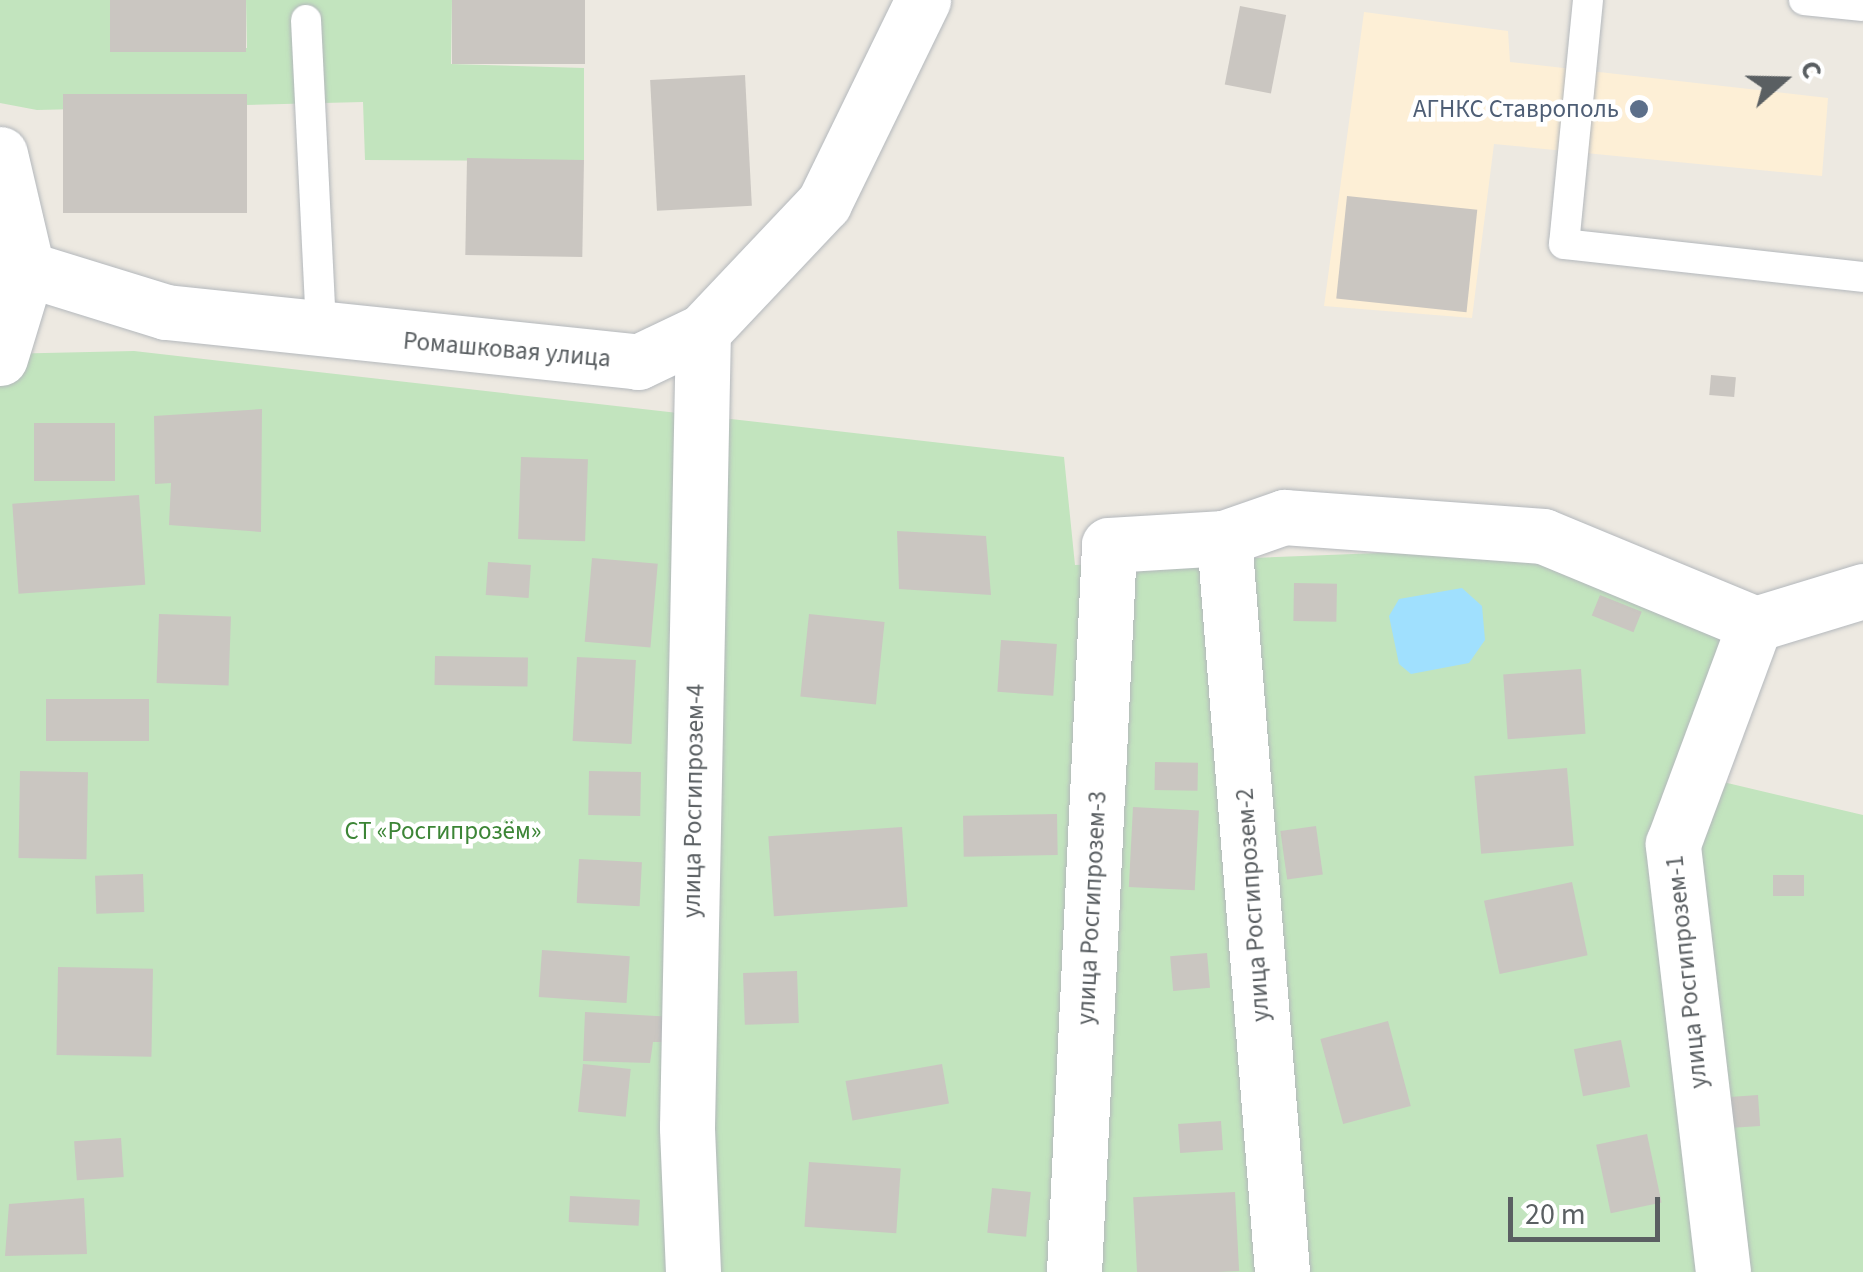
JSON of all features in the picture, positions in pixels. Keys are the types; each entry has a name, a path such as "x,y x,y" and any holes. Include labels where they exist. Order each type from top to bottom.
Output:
{"street":[{"name":"Ромашковая улица","path":"28,269 166,312 638,362 703,331 824,203 923,0"},
{"path":"0,154 28,269 0,358"},
{"name":"улица Росгипрозем-4","path":"692,1272 687,1127 703,331"},
{"path":"1224,538 1284,518 1543,536 1755,624 1863,590"},
{"name":"улица Росгипрозем-3","path":"1074,1272 1109,545 1224,538"},
{"name":"улица Росгипрозем-2","path":"1224,538 1282,1272"},
{"name":"улица Росгипрозем-1","path":"1722,1272 1674,844 1755,624"}],"lane":[{"path":"1588,0 1564,244 1863,277"},
{"path":"1804,0 1863,6"},
{"path":"306,20 321,331"}],"shaded area":[{"path":"1364,12 1508,31 1510,62 1828,98 1822,176 1494,144 1472,318 1324,306"}],"green space":[{"path":"0,0 110,0 112,52 247,48 246,0 452,0 451,64 584,68 584,161 365,160 363,102 37,110 0,103"},
{"name":"СТ «Росгипрозём»","path":"134,351 1064,457 1075,565 1535,547 1707,618 1726,649 1681,772 1863,815 1863,1272 0,1272 0,354"}],"water":[{"path":"1462,588 1482,606 1485,640 1469,663 1411,674 1399,664 1389,616 1399,599"}],"building":[{"path":"110,0 246,0 246,52 110,52"},
{"path":"452,0 585,0 585,64 452,64"},
{"path":"1240,6 1286,15 1271,93 1225,85"},
{"path":"745,75 752,206 657,211 650,80"},
{"path":"63,94 247,94 247,213 63,213"},
{"path":"467,158 584,160 582,257 465,255"},
{"path":"1347,196 1477,210 1467,312 1336,298"},
{"path":"1711,375 1736,377 1734,397 1709,395"},
{"path":"262,409 261,532 169,525 171,483 155,484 154,416"},
{"path":"34,423 115,423 115,481 34,481"},
{"path":"521,457 588,459 585,541 518,539"},
{"path":"139,495 145,585 19,594 12,504"},
{"path":"897,531 986,536 991,595 899,589"},
{"path":"592,558 658,564 650,647 585,642"},
{"path":"488,562 531,565 529,598 486,595"},
{"path":"1294,583 1337,584 1336,622 1293,621"},
{"path":"1600,595 1642,612 1633,632 1592,615"},
{"path":"159,614 231,617 229,685 157,683"},
{"path":"809,614 885,622 876,704 800,697"},
{"path":"1001,640 1057,644 1053,696 997,692"},
{"path":"435,656 528,658 527,687 434,685"},
{"path":"577,657 636,660 632,744 573,741"},
{"path":"1581,669 1586,734 1508,739 1503,674"},
{"path":"46,699 149,699 149,741 46,741"},
{"path":"1155,762 1198,763 1198,791 1155,790"},
{"path":"1567,768 1574,846 1481,854 1474,776"},
{"path":"20,771 88,772 86,859 18,858"},
{"path":"589,771 641,772 640,816 588,815"},
{"path":"1133,807 1199,810 1195,890 1129,887"},
{"path":"1057,814 1058,855 964,857 963,816"},
{"path":"1316,826 1323,875 1287,880 1280,831"},
{"path":"902,827 908,907 774,916 768,836"},
{"path":"579,859 642,862 640,906 577,903"},
{"path":"143,874 144,912 96,914 95,876"},
{"path":"1773,875 1804,875 1804,896 1773,896"},
{"path":"1572,882 1588,955 1500,974 1484,901"},
{"path":"542,950 630,956 627,1003 539,997"},
{"path":"1207,953 1210,988 1173,991 1170,956"},
{"path":"58,967 153,969 151,1057 56,1055"},
{"path":"797,971 799,1023 745,1025 743,973"},
{"path":"585,1012 674,1017 674,1042 653,1042 650,1063 583,1061"},
{"path":"1388,1021 1411,1106 1343,1124 1320,1039"},
{"path":"1621,1040 1630,1087 1583,1096 1574,1049"},
{"path":"583,1064 631,1069 626,1117 578,1112"},
{"path":"942,1064 949,1103 852,1120 845,1081"},
{"path":"1758,1095 1760,1126 1725,1128 1723,1097"},
{"path":"1221,1121 1223,1150 1180,1153 1178,1124"},
{"path":"1647,1134 1662,1202 1611,1213 1596,1145"},
{"path":"121,1138 124,1177 77,1180 74,1141"},
{"path":"809,1162 901,1168 896,1233 804,1227"},
{"path":"992,1188 1031,1192 1026,1237 987,1233"},
{"path":"1235,1192 1239,1271 1137,1272 1133,1197"},
{"path":"570,1196 640,1200 639,1226 569,1222"},
{"path":"84,1198 87,1254 5,1256 9,1204"}],"place":[{"name":"АГНКС Ставрополь","path":"1639,109"}]}
